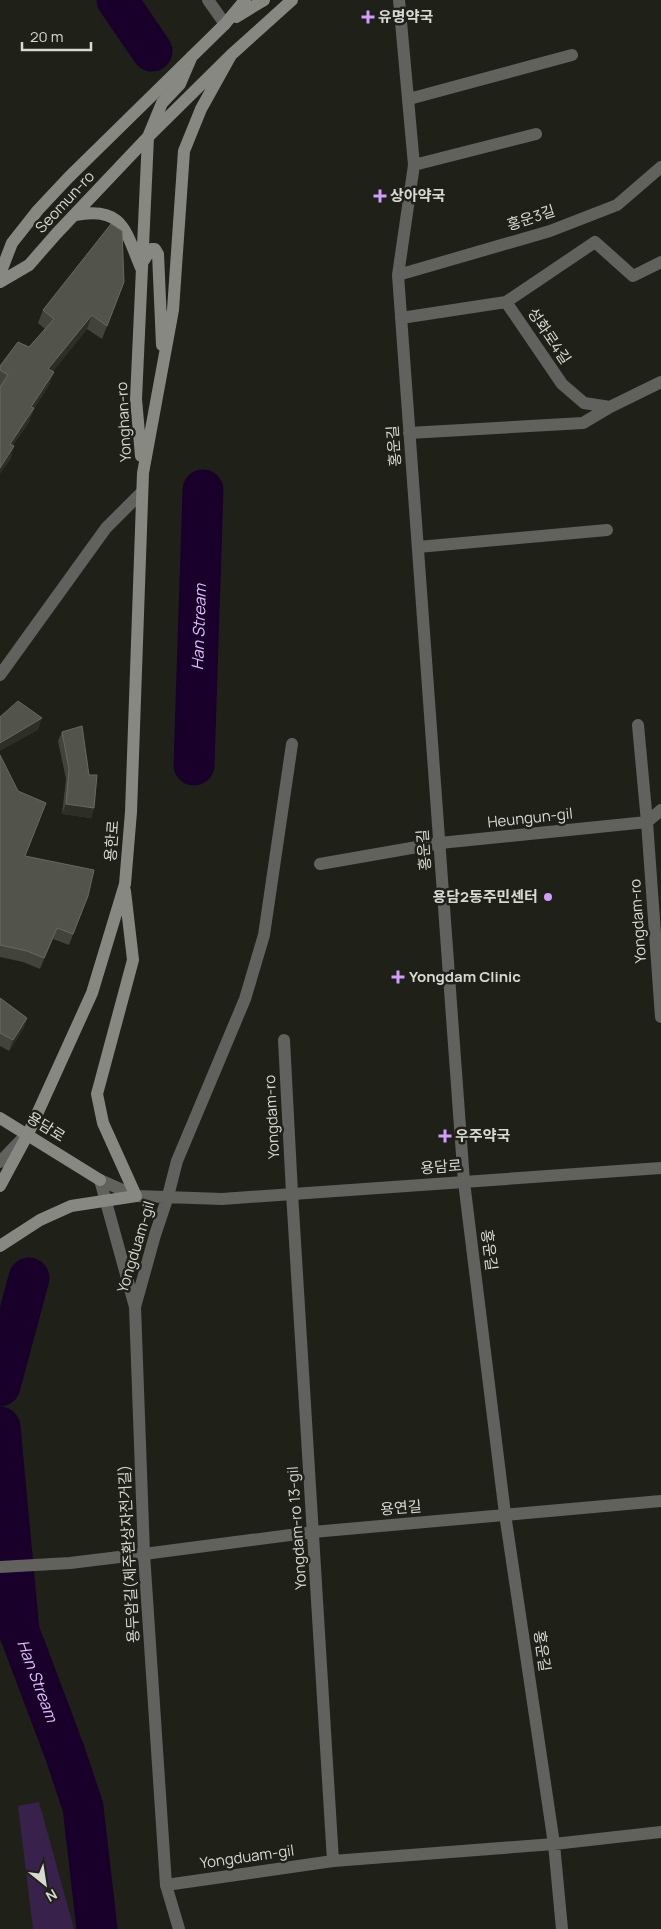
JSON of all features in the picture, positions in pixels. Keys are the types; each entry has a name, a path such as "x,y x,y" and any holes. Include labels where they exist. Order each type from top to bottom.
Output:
{"main road":[{"path":"0,274 12,243 38,210 69,177 225,24 245,0"},
{"path":"225,24 264,0"},
{"name":"Seomun-ro","path":"0,282 29,265 148,137 231,55 292,0"},
{"name":"Yonghan-ro","path":"143,473 173,310 184,151 201,109 231,55"},
{"name":"Yonghan-ro","path":"143,473 136,399 148,137 162,104 180,84 192,56"},
{"path":"75,215 93,212 104,213 118,222 124,228 143,266"},
{"path":"143,266 148,251 151,248 155,249 158,254 162,362"},
{"name":"용한로","path":"0,1186 28,1134 92,993 124,886 131,812 143,473"},
{"path":"0,1246 40,1220 70,1206 136,1196 103,1123 97,1094 133,960 124,886"},
{"name":"용담로","path":"0,1118 100,1180"}],"street":[{"path":"208,0 225,24"},
{"name":"홍운길","path":"399,0 414,165 398,275 464,1182 505,1514 554,1844 562,1929"},
{"path":"408,99 572,55"},
{"path":"414,165 536,134"},
{"name":"홍운3길","path":"398,275 550,231 618,205 661,167"},
{"path":"506,302 595,242 633,276 661,262"},
{"name":"성화로4길","path":"401,318 506,302 562,384 584,403 610,407"},
{"path":"409,433 583,423 610,407 661,382"},
{"path":"0,675 106,528 141,492"},
{"path":"418,547 607,530"},
{"path":"638,725 647,822"},
{"name":"Yongduam-gil","path":"135,1307 177,1161 244,1000 264,935 292,744"},
{"path":"647,822 661,810"},
{"name":"Heungun-gil","path":"320,864 440,843 647,822"},
{"name":"Yongdam-ro","path":"647,822 661,1017"},
{"name":"Yongdam-ro","path":"284,1040 292,1193"},
{"path":"0,1162 28,1134"},
{"name":"용담로","path":"292,1193 661,1168"},
{"path":"100,1180 136,1196 222,1199 292,1193"},
{"name":"용두암길(제주환상자전거길)","path":"100,1180 135,1307 144,1554 166,1885 179,1929"},
{"name":"Yongdam-ro 13-gil","path":"292,1193 333,1861"},
{"name":"용연길","path":"0,1567 144,1554 313,1532 661,1501"},
{"path":"333,1861 554,1844 661,1832"},
{"name":"Yongduam-gil","path":"166,1885 333,1861"}],"shaded area":[{"path":"39,1802 74,1929 33,1929 18,1806"}],"building":[{"path":"111,224 122,231 124,282 107,326 92,315 48,369 54,372 31,407 34,408 10,444 14,446 0,468 0,387 8,375 0,370 0,366 18,342 29,347 54,319 43,310"},
{"path":"18,701 42,718 0,743 0,717"},
{"path":"82,726 89,775 97,775 94,808 66,804 69,769 62,732"},
{"path":"0,755 18,791 46,803 25,856 94,870 88,896 73,934 57,928 44,958 27,951 0,945"},
{"path":"0,998 27,1018 13,1040 0,1033"}],"waterway":[{"name":"Han Stream","path":"117,0 152,51"},
{"name":"Han Stream","path":"194,765 203,490"},
{"name":"Han Stream","path":"0,1386 29,1278"},
{"name":"Han Stream","path":"0,1427 19,1631 65,1753 83,1807 97,1929"}],"place":[{"name":"유명약국","path":"368,17"},
{"name":"상아약국","path":"380,196"},
{"name":"용담2동주민센터","path":"548,897"},
{"name":"Yongdam Clinic","path":"398,977"},
{"name":"우주약국","path":"445,1136"}]}
